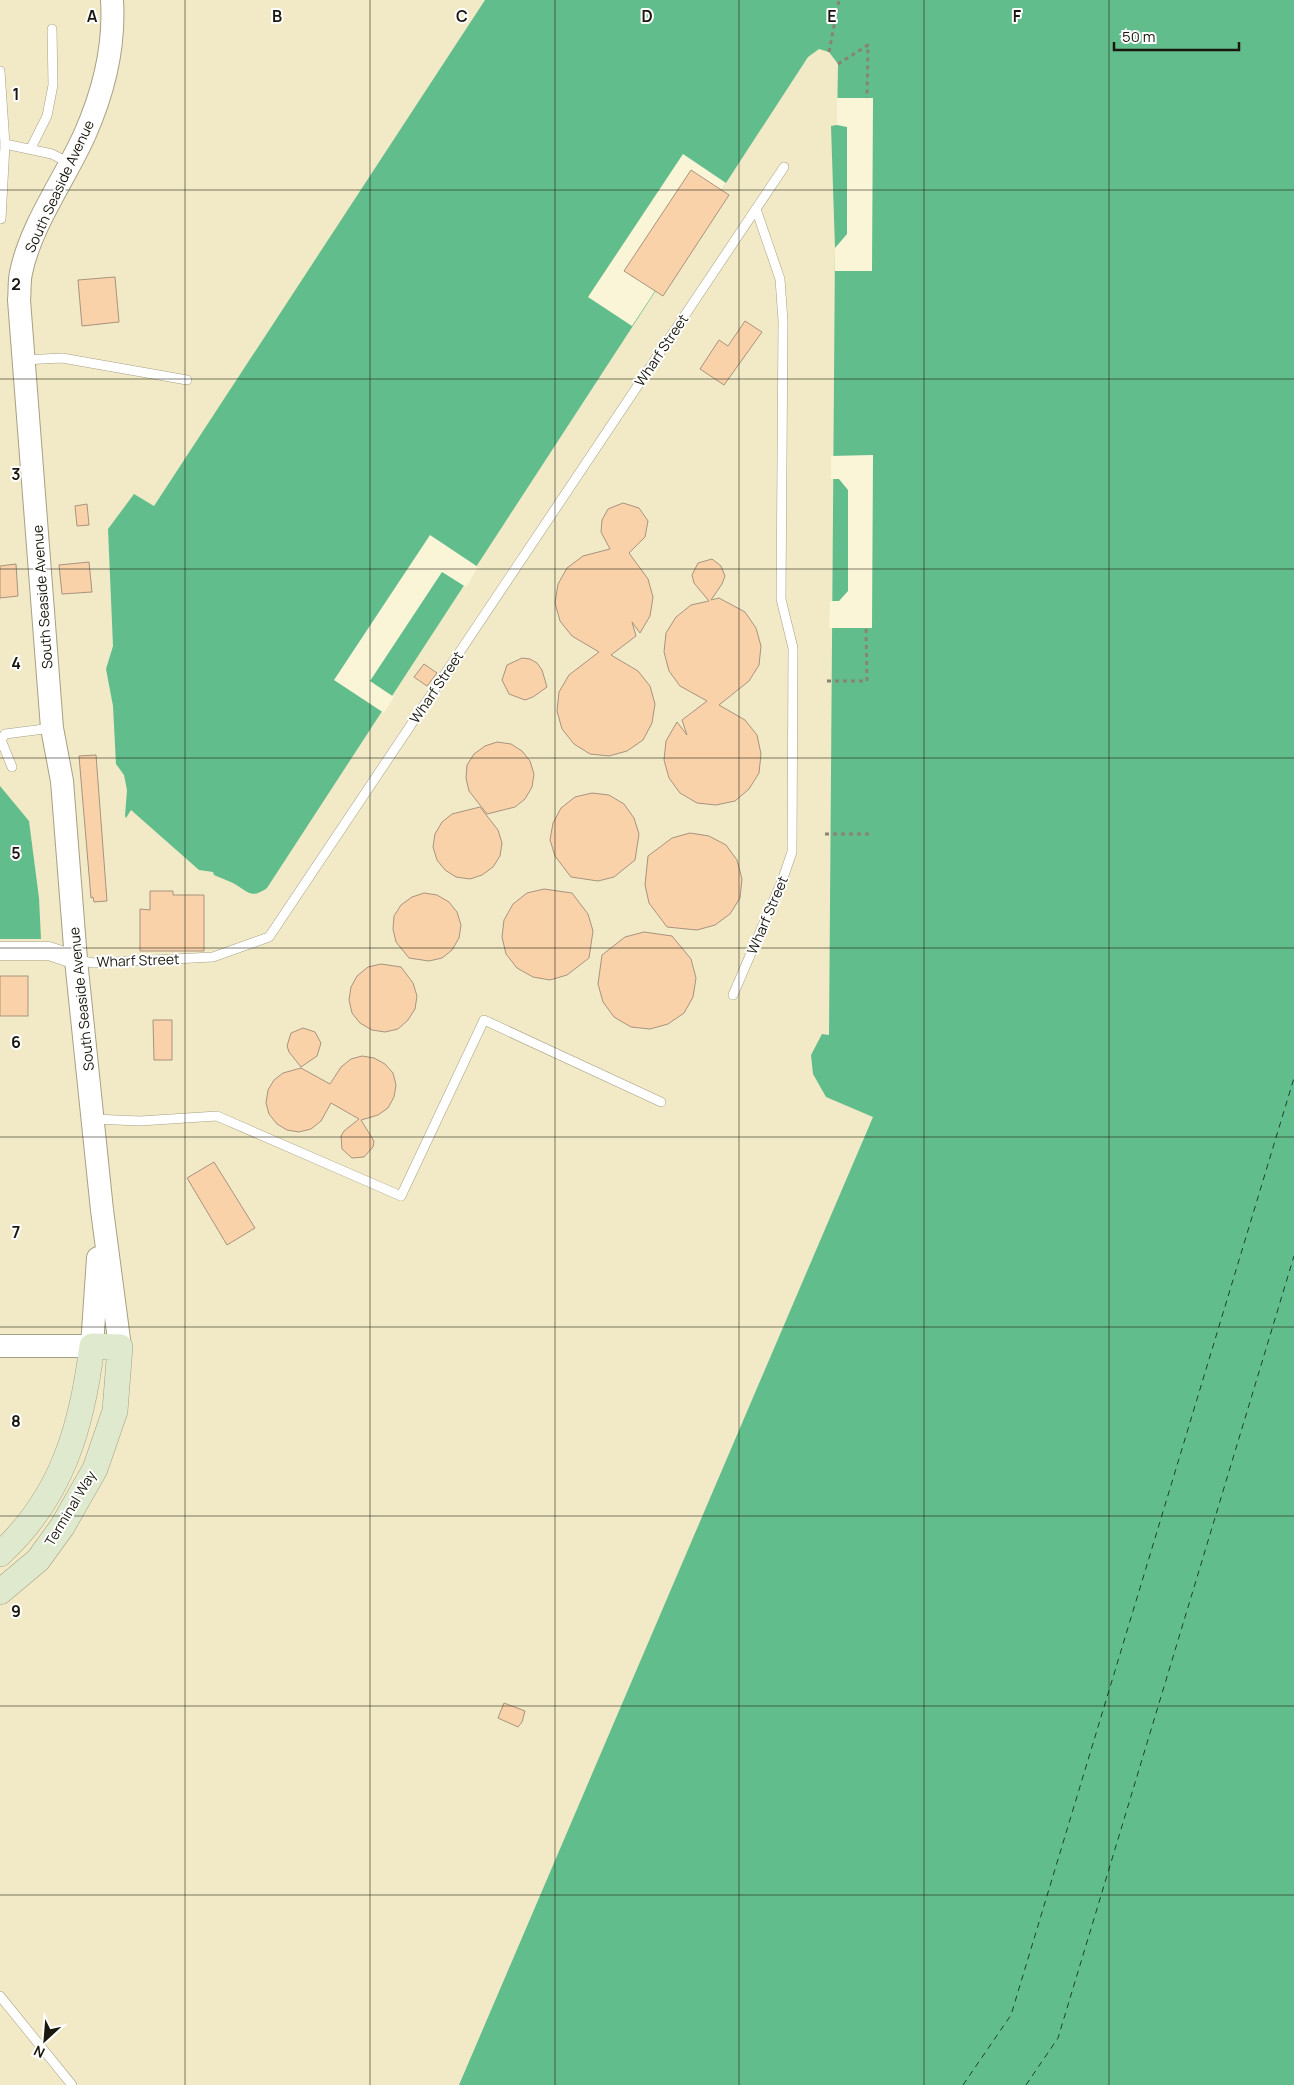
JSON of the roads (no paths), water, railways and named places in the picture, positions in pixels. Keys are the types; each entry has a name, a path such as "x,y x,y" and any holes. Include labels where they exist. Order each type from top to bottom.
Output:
{"main road":[{"path":"92,1346 120,1347"},
{"name":"Terminal Way","path":"0,1554 35,1514 48,1494 66,1458 79,1426 86,1395 92,1346"},
{"name":"Terminal Way","path":"0,1592 38,1560 62,1527 95,1468 115,1411 120,1347"}],"street":[{"name":"South Seaside Avenue","path":"112,0 113,36 101,93 85,134 42,219 21,272 19,300 52,728 62,781 76,960 102,1210 120,1347"},
{"name":"Wharf Street","path":"0,951 49,951 76,960"},
{"name":"South Seaside Avenue","path":"92,1346 102,1210"},
{"path":"0,1346 92,1346"}],"lane":[{"path":"31,148 47,116 53,86 52,29"},
{"path":"0,71 4,144 1,219"},
{"path":"4,144 31,148 52,154 70,164"},
{"name":"Wharf Street","path":"76,960 94,963 212,957 269,937 784,167"},
{"name":"Wharf Street","path":"732,995 782,881 792,852 793,648 781,599 783,320 780,279 756,209"},
{"path":"23,360 62,358 187,380"},
{"path":"12,767 1,740 5,734 52,728"},
{"path":"93,1120 140,1121 217,1116 401,1196 484,1020 661,1102"},
{"path":"0,1996 72,2085"}]}
